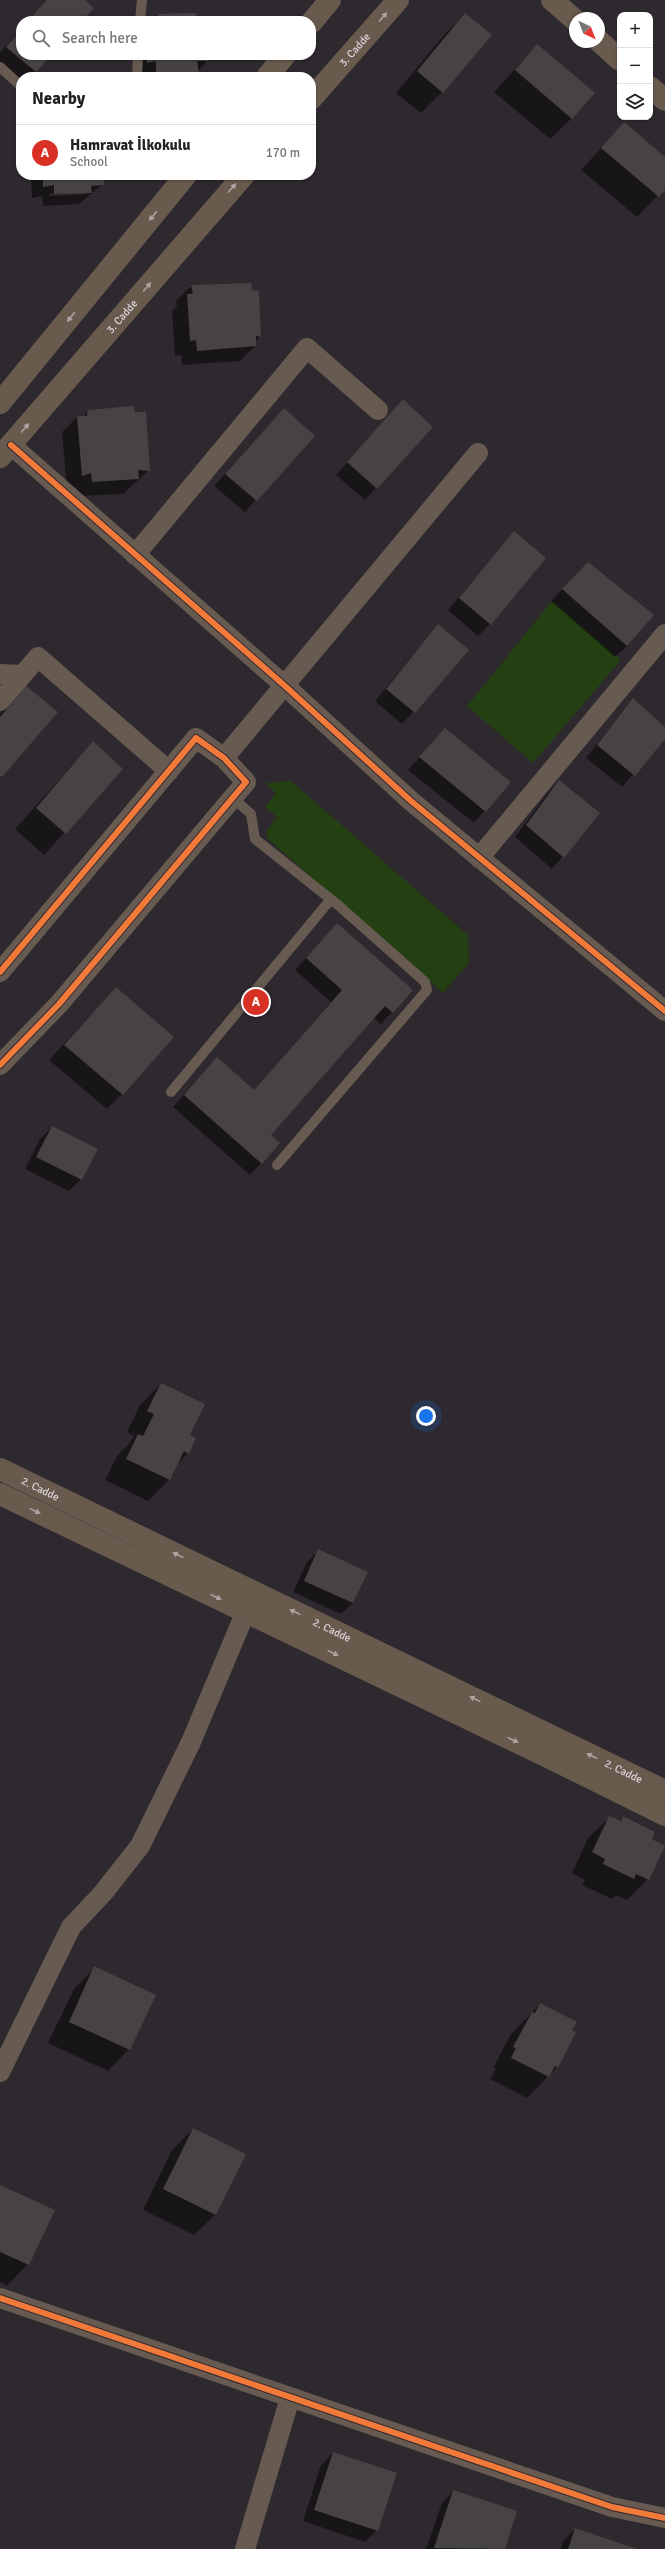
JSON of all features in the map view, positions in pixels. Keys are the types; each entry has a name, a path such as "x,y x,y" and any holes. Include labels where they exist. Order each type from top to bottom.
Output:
{"main road":[{"path":"316,17 330,0"},
{"name":"3. Cadde","path":"316,92 398,0"},
{"path":"552,0 569,15"},
{"path":"605,47 617,57"},
{"path":"270,72 281,60"},
{"path":"653,90 665,100"},
{"name":"3. Cadde","path":"5,451 240,180"},
{"path":"0,403 171,184"},
{"name":"2. Cadde","path":"0,1469 665,1791"},
{"name":"2. Cadde","path":"0,1494 246,1611 665,1815"}],"street":[{"path":"135,554 307,348 378,410"},
{"path":"5,451 135,554 285,686 411,801 665,1011"},
{"path":"224,758 478,453"},
{"path":"479,858 665,634"},
{"path":"0,701 38,657 169,771"},
{"path":"0,674 22,675"},
{"path":"0,972 196,738 224,758 246,782 234,799 59,1004 0,1064"},
{"path":"0,2072 70,1927 103,1893 140,1846 191,1742 246,1611"},
{"path":"0,2298 612,2507 665,2518"},
{"path":"245,2549 290,2398"}],"lane":[{"path":"140,16 142,0"},
{"path":"136,72 138,60"},
{"path":"0,67 16,81"},
{"path":"234,799 251,814 255,839 331,899 426,982 427,990 277,1165"},
{"path":"171,1092 331,899"}],"green space":[{"path":"552,601 621,660 533,763 467,706"},
{"path":"291,781 468,935 469,963 443,993 268,839 266,832 277,817 265,807 276,793 265,783"}],"building":[{"path":"47,0 85,0 94,8 87,16 33,16"},
{"path":"196,13 197,16 158,16 158,14"},
{"path":"465,13 492,35 443,93 417,71"},
{"path":"16,36 16,55 6,47"},
{"path":"537,44 595,93 572,119 515,70"},
{"path":"22,60 47,60 36,72"},
{"path":"147,60 208,61 197,61 199,72 156,72 156,61 147,63"},
{"path":"624,122 665,157 665,190 659,197 601,148"},
{"path":"43,180 104,180 104,185 91,186 92,193 54,194 54,185 43,187"},
{"path":"251,283 252,290 259,291 261,337 256,336 256,346 197,351 196,340 190,341 187,294 193,294 191,285"},
{"path":"403,399 433,427 377,489 347,462"},
{"path":"133,406 135,412 146,412 150,471 138,470 139,479 92,482 91,473 82,476 77,416 87,416 88,410"},
{"path":"284,408 315,436 257,501 225,474"},
{"path":"514,531 546,558 491,625 459,598"},
{"path":"588,562 654,615 627,646 562,589"},
{"path":"438,624 469,650 415,713 386,689"},
{"path":"26,686 58,712 2,777 0,776 0,717"},
{"path":"633,698 665,727 665,739 635,776 597,745"},
{"path":"445,728 511,782 486,812 419,757"},
{"path":"93,741 123,769 66,834 36,808"},
{"path":"559,780 600,813 564,858 526,825"},
{"path":"337,923 413,990 393,1013 385,1006 271,1135 280,1143 262,1164 184,1095 217,1057 254,1090 342,990 306,958"},
{"path":"116,987 174,1037 123,1095 64,1045"},
{"path":"52,1126 98,1149 82,1180 36,1157"},
{"path":"161,1383 205,1404 190,1435 196,1438 189,1454 184,1451 170,1480 126,1459 138,1434 143,1436 154,1414 147,1411"},
{"path":"318,1549 368,1572 353,1603 304,1581"},
{"path":"609,1816 621,1821 623,1816 655,1832 652,1839 665,1846 649,1880 636,1874 634,1879 603,1864 605,1859 592,1852"},
{"path":"94,1966 156,1995 130,2050 69,2022"},
{"path":"540,2003 577,2022 572,2030 576,2032 558,2068 555,2066 549,2077 511,2058 516,2048 513,2047 532,2012 535,2013"},
{"path":"193,2128 246,2154 216,2215 163,2189"},
{"path":"0,2185 55,2210 29,2265 0,2252"},
{"path":"333,2452 397,2473 378,2531 314,2510"},
{"path":"453,2490 517,2511 505,2549 434,2548"},
{"path":"575,2528 637,2549 568,2549"}],"cycle path":[{"path":"11,445 285,686 411,801 665,1011"},
{"path":"0,972 196,738 224,758 246,782 59,1004 0,1065"},
{"path":"0,2298 612,2507 665,2518"}],"place":[{"name":"Hamravat İlkokulu","path":"256,1002"}]}
